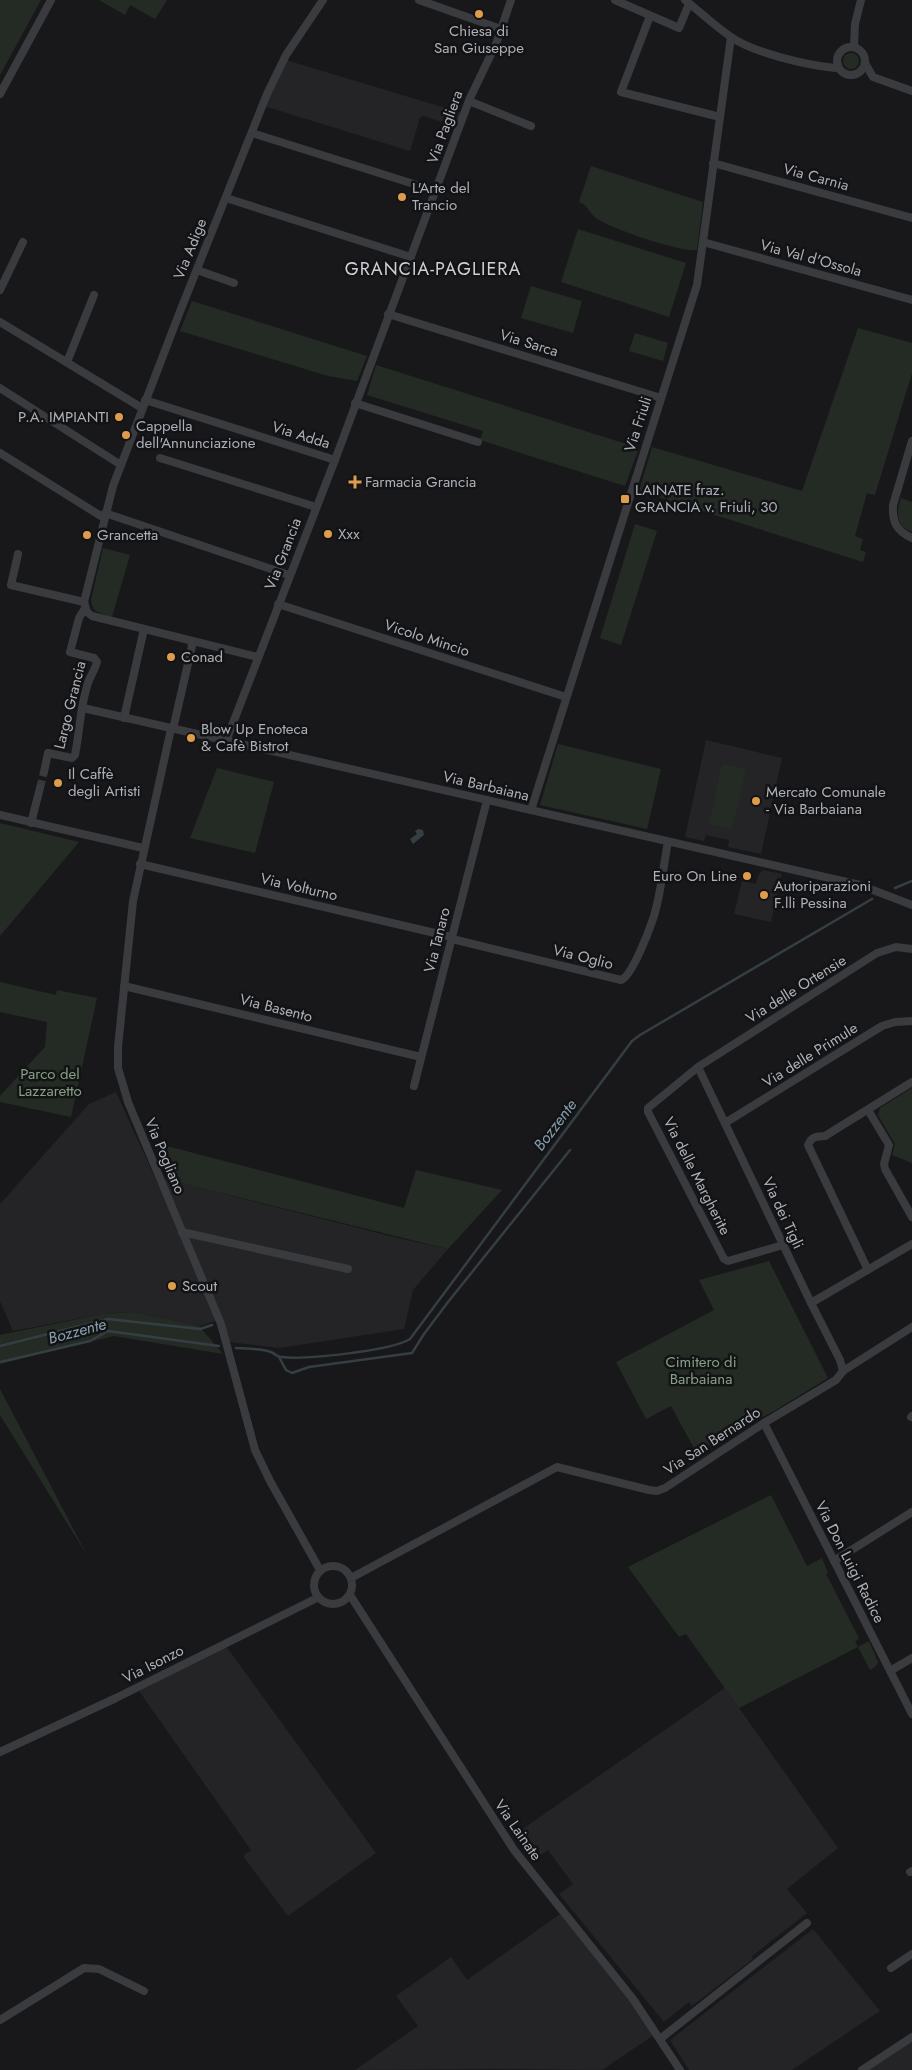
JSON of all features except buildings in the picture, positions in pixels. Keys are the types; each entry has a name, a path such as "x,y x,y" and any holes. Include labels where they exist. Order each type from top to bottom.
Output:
{"street":[{"path":"0,94 51,0"},
{"name":"Via Adige","path":"85,605 105,516 121,465 144,404 282,62 322,0"},
{"path":"419,0 501,29"},
{"name":"Via Pagliera","path":"365,376 469,101 496,44 511,0"},
{"path":"615,0 679,28 687,2 731,37 743,43 818,66 835,68 838,65"},
{"path":"854,47 855,24 861,0"},
{"path":"650,16 621,92 720,117"},
{"name":"Via Friuli","path":"531,810 697,285 731,37"},
{"path":"854,47 864,55 865,63 874,77 912,91"},
{"path":"854,47 842,50 838,57 838,65 843,72 852,74 860,71 865,63"},
{"path":"469,101 531,126"},
{"path":"252,133 436,191"},
{"name":"Via Carnia","path":"714,163 912,218"},
{"path":"226,198 411,257"},
{"path":"0,290 23,242"},
{"name":"Via Val d'Ossola","path":"703,242 912,300"},
{"path":"197,270 234,283"},
{"path":"68,362 94,295"},
{"name":"Via Sarca","path":"388,314 661,398"},
{"name":"Via Adda","path":"0,322 144,404 335,460"},
{"name":"Via Grancia","path":"226,742 335,460 365,376"},
{"path":"0,388 121,465"},
{"path":"355,403 478,442"},
{"path":"912,441 893,505 893,516 898,530 912,538"},
{"path":"0,453 105,516 289,575"},
{"path":"160,458 316,507"},
{"path":"18,554 11,585 85,605 92,616 258,656"},
{"name":"Vicolo Mincio","path":"278,604 566,697"},
{"name":"Largo Grancia","path":"44,772 48,753 74,757 89,680 95,671 97,662 94,658 70,652 79,618 85,605"},
{"path":"124,718 144,629"},
{"name":"Via Pogliano","path":"191,641 192,646 143,848 133,901 118,1058 122,1085 221,1324 255,1450 320,1570"},
{"name":"Via Barbaiana","path":"83,708 860,885 912,905"},
{"path":"31,823 40,788"},
{"name":"Via Tanaro","path":"414,1086 486,800"},
{"path":"0,815 143,848"},
{"name":"Via Oglio","path":"452,938 621,980 625,979 654,919 668,842"},
{"name":"Via Volturno","path":"140,864 452,938"},
{"name":"Via delle Ortensie","path":"698,1067 877,953 896,947 912,949"},
{"name":"Via Basento","path":"124,986 421,1058"},
{"name":"Via delle Primule","path":"725,1123 882,1026 895,1022 912,1021"},
{"name":"Via dei Tigli","path":"698,1067 783,1246 840,1360 843,1371"},
{"name":"Via delle Margherite","path":"698,1067 651,1104 648,1112 724,1259 728,1261 783,1246"},
{"path":"868,1270 808,1146 810,1139 825,1136 912,1082"},
{"path":"868,1110 889,1145 884,1164 885,1169 912,1216"},
{"path":"182,1232 348,1269"},
{"path":"811,1303 912,1244"},
{"name":"Via San Bernardo","path":"351,1578 557,1467 657,1490 665,1488 764,1423 836,1380 843,1371 912,1327"},
{"name":"Via Don Luigi Radice","path":"764,1423 912,1714"},
{"path":"834,1560 912,1512"},
{"path":"327,1566 335,1566 342,1568 351,1578 352,1588 350,1595 345,1601 330,1605 317,1598 313,1583 320,1570 327,1566"},
{"name":"Via Lainate","path":"350,1595 514,1850 633,1999 678,2069"},
{"name":"Via Isonzo","path":"0,1752 116,1698 317,1598"},
{"path":"890,1671 912,1658"},
{"path":"660,2039 807,1923"},
{"path":"890,1968 912,1954"},
{"path":"0,2020 84,1968 98,1969 144,1991"},
{"path":"862,2070 912,2037"}],"shaded area":[{"path":"286,60 462,113 458,127 423,116 420,118 410,151 264,106"},
{"name":"Mercato Comunale - Via Barbaiana","path":"706,740 782,758 761,854 728,847 729,840 706,835 704,841 685,837"},
{"path":"418,829 423,830 424,835 413,844 410,839 417,834 415,831"},
{"path":"763,870 782,874 771,922 734,914 742,881 756,884 758,875"},
{"path":"116,1092 179,1231 216,1321 199,1326 134,1312 103,1314 13,1331 0,1301 0,1204 89,1104"},
{"path":"162,1178 448,1249 413,1290 404,1329 279,1348 229,1342 188,1234"},
{"path":"226,1646 376,1853 288,1916 243,1856 251,1850 139,1691"},
{"path":"725,1688 838,1848 787,1889 807,1913 751,1957 753,1959 692,2006 689,2002 664,2022 559,1894 573,1884 548,1850 533,1860 514,1835"},
{"path":"560,1914 631,2000 654,2035 602,2070 355,2070 418,2026 396,1996 451,1957 467,1980"},
{"path":"813,1929 880,2011 792,2070 689,2070 670,2040"},
{"path":"912,2038 912,2070 863,2070"}],"green space":[{"path":"0,0 41,0 0,75"},
{"path":"99,0 167,0 155,19 130,5 125,15"},
{"path":"851,53 859,61 851,69 843,61"},
{"path":"591,166 703,202 697,250 688,250 645,239 596,218 579,202"},
{"path":"578,229 686,263 669,317 561,282"},
{"path":"531,286 582,301 573,333 521,318"},
{"path":"192,301 367,356 357,381 328,376 180,331"},
{"path":"858,328 912,343 912,373 875,495 867,493 855,536 863,539 860,550 866,552 863,562 639,491 652,447 802,491"},
{"path":"635,333 668,343 663,361 629,351"},
{"path":"376,365 639,448 625,486 480,440 483,431 367,395"},
{"path":"901,498 912,502 912,532 900,523 898,509"},
{"path":"635,524 657,531 621,645 600,638"},
{"path":"103,548 130,555 112,617 95,610 91,600"},
{"path":"558,744 661,769 647,829 540,805"},
{"path":"722,764 746,769 732,829 709,824"},
{"path":"217,768 274,782 255,853 190,838"},
{"path":"0,823 79,842 0,936"},
{"name":"Parco del Lazzaretto","path":"0,982 56,995 57,990 97,998 71,1117 0,1102 0,1096 45,1047 47,1022 0,1012"},
{"path":"912,1088 912,1163 892,1155 895,1144 878,1115 880,1108"},
{"path":"155,1143 404,1208 416,1170 502,1190 448,1249 169,1180"},
{"name":"Cimitero di Barbaiana","path":"769,1261 828,1378 774,1411 696,1452 671,1406 646,1419 616,1362 714,1310 699,1280"},
{"path":"134,1312 199,1326 223,1354 114,1336 0,1364 0,1335 103,1314"},
{"path":"0,1389 87,1555 0,1415"},
{"path":"771,1495 807,1566 822,1558 828,1573 826,1574 859,1638 855,1642 858,1647 739,1708 686,1634 679,1637 628,1567"},
{"path":"869,1641 878,1662 876,1666 870,1670 858,1647"}],"waterway":[{"name":"Bozzente","path":"895,888 912,881"},
{"name":"Bozzente","path":"236,1348 262,1350 280,1357 292,1358 367,1351 410,1339 632,1041 872,899"},
{"name":"Bozzente","path":"279,1357 286,1370 292,1373 309,1367 412,1353 448,1302 570,1150"},
{"path":"0,1346 108,1319 200,1329 212,1325"},
{"name":"Bozzente","path":"0,1362 90,1341 108,1331 219,1346"}],"tunnel":[{"path":"40,788 44,772"}],"place":[{"name":"Chiesa di San Giuseppe","path":"479,14"},
{"name":"L'Arte del Trancio","path":"402,197"},
{"name":"P.A. IMPIANTI","path":"119,417"},
{"name":"Cappella dell'Annunciazione","path":"126,435"},
{"name":"Farmacia Grancia","path":"355,482"},
{"name":"LAINATE fraz. GRANCIA v. Friuli, 30","path":"625,499"},
{"name":"Xxx","path":"328,534"},
{"name":"Grancetta","path":"87,535"},
{"name":"Conad","path":"171,657"},
{"name":"Blow Up Enoteca & Cafè Bistrot","path":"191,738"},
{"name":"Il Caffè degli Artisti","path":"58,783"},
{"name":"Mercato Comunale - Via Barbaiana","path":"756,801"},
{"name":"Euro On Line","path":"747,876"},
{"name":"Autoriparazioni F.lli Pessina","path":"764,895"},
{"name":"Scout","path":"172,1286"}],"district":[{"name":"GRANCIA-PAGLIERA","path":"433,269"}]}
